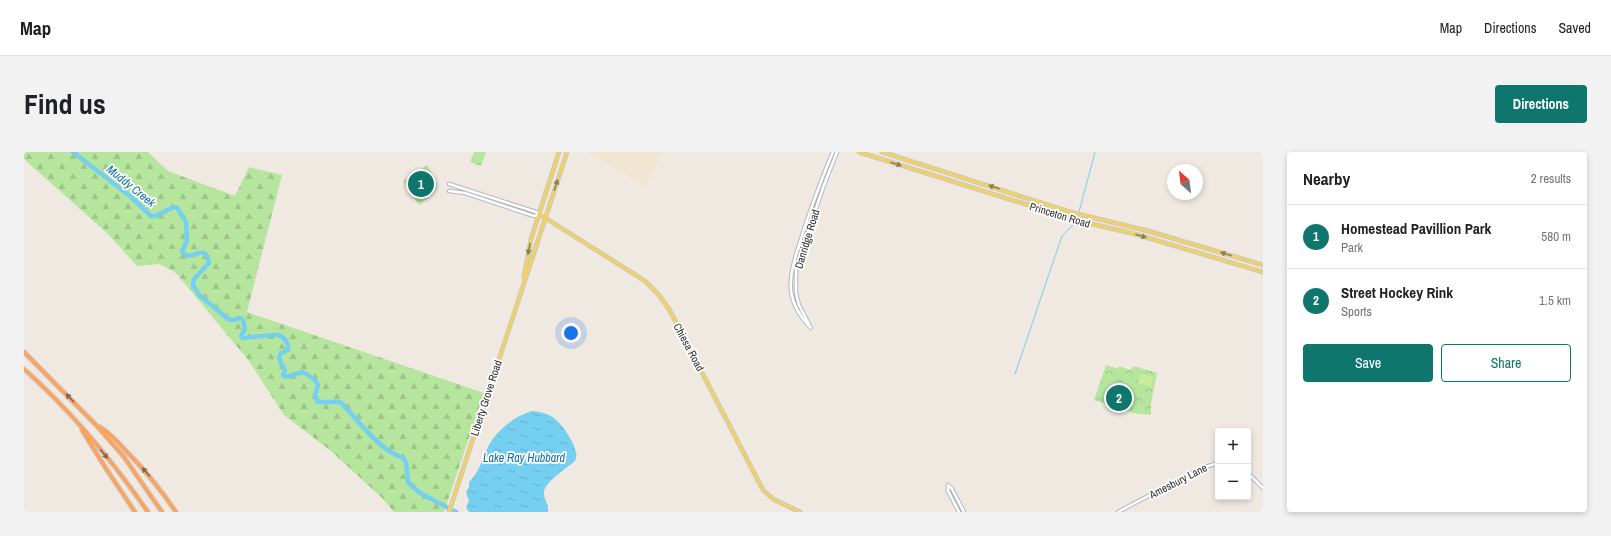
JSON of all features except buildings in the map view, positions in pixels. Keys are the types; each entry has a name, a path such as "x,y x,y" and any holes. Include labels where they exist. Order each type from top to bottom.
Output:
{"highway":[{"path":"24,352 97,426 124,457 162,512"},
{"path":"24,369 79,424 115,467 148,512"},
{"path":"79,424 92,447 135,512"},
{"path":"97,426 109,432 145,470 157,484 176,512"}],"main road":[{"name":"Liberty Grove Road","path":"523,284 531,238 559,152"},
{"name":"Liberty Grove Road","path":"449,512 544,217 567,152"},
{"name":"Princeton Road","path":"859,152 1068,218 1095,226 1120,230 1263,272"},
{"name":"Princeton Road","path":"882,152 1018,194 1070,212 1121,224 1263,265"},
{"path":"1016,202 1018,194"},
{"path":"1036,208 1038,202"},
{"path":"1068,218 1070,212"},
{"name":"Chiesa Road","path":"539,215 645,281 658,294 669,309 763,490 773,499 800,512"},
{"path":"1120,230 1121,224"},
{"path":"1195,251 1197,245"}],"street":[{"name":"Danridge Road","path":"833,152 796,255 791,277 792,295 797,310 800,316 811,328 796,297 796,268 824,184 837,152"},
{"path":"449,184 536,212 539,215"},
{"path":"448,191 465,193 534,216 539,215"},
{"name":"Amesbury Lane","path":"1118,512 1199,469 1215,464"},
{"path":"1251,476 1263,488"},
{"path":"959,512 948,491 948,485 952,489 964,512"}],"shaded area":[{"path":"588,152 662,152 646,187"}],"green space":[{"path":"24,152 148,152 168,171 235,196 249,167 282,175 247,312 484,393 444,512 394,512 382,498 331,451 284,415 249,361 175,272 159,264 137,266 109,235 24,159"},
{"path":"474,152 486,152 481,166 470,162"},
{"path":"427,165 435,179 437,188 432,195 419,205 403,181"},
{"path":"1106,365 1118,369 1119,366 1130,370 1134,366 1157,373 1151,403 1151,415 1133,413 1094,400"},
{"path":"1140,374 1153,377 1151,387 1138,383"},
{"path":"1118,390 1126,399 1121,405 1112,396"}],"water":[{"name":"Lake Ray Hubbard","path":"532,411 549,415 559,422 569,437 576,453 575,461 551,480 545,489 544,496 548,506 548,512 469,512 466,507 469,501 466,492 469,487 469,482 478,469 489,445 497,434 513,420"}],"waterway":[{"name":"Muddy Creek","path":"73,152 131,197 151,216 155,216 174,207 177,208 186,222 187,241 182,251 185,255 189,256 204,253 207,256 209,263 194,279 193,285 199,295 228,319 233,320 240,318 243,320 245,329 241,336 243,338 276,335 283,337 287,343 288,350 281,353 279,358 285,371 283,375 285,377 303,372 315,380 318,385 315,395 318,402 340,402 376,441 393,454 403,458 406,462 408,482 420,493 456,512"},
{"path":"1079,212 1095,152"},
{"path":"1015,374 1062,236 1075,223"}],"place":[{"name":"Homestead Pavillion Park","path":"421,184"},
{"name":"Street Hockey Rink","path":"1119,398"}]}
